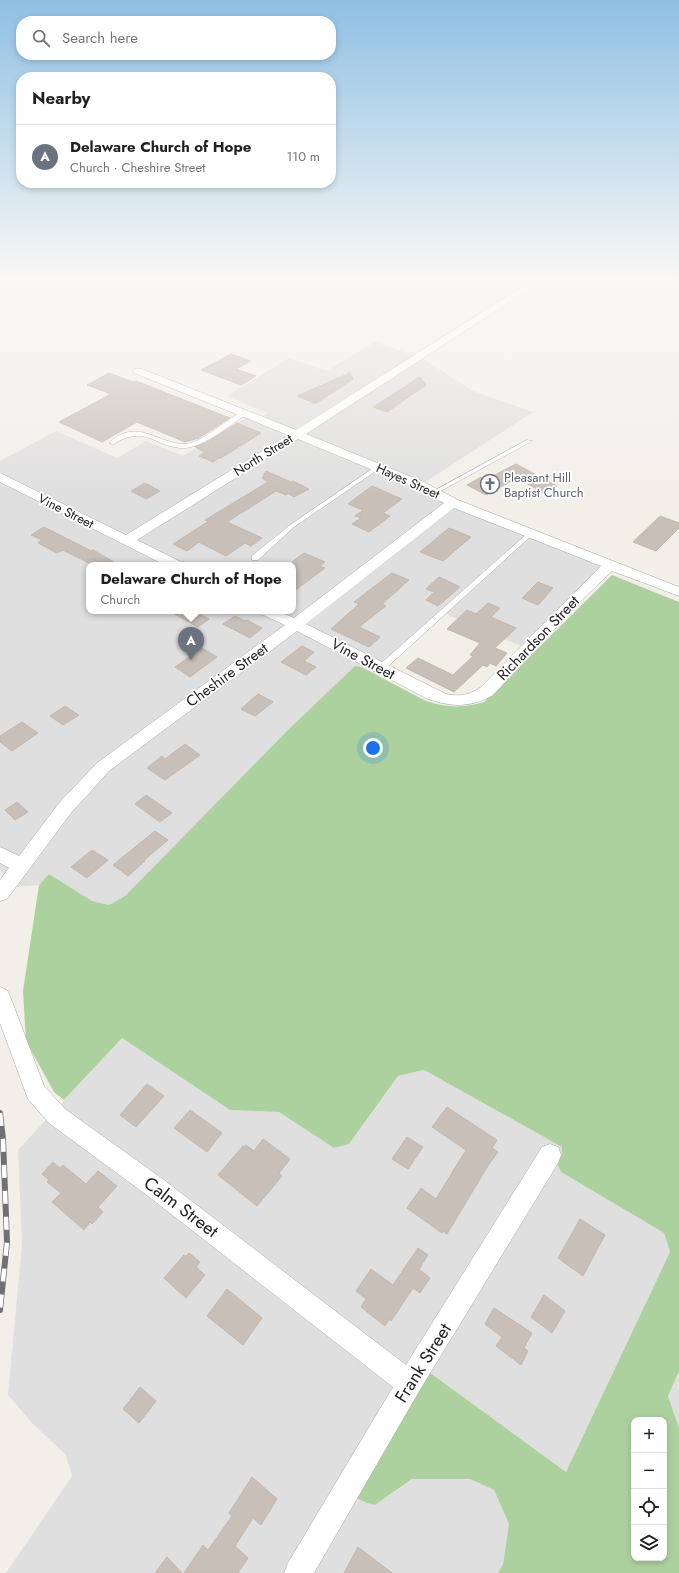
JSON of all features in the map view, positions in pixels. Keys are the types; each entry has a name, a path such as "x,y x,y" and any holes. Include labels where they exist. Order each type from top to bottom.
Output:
{"street":[{"name":"North Street","path":"126,540 427,350"},
{"name":"Hayes Street","path":"138,371 378,468 435,492 453,502 679,592"},
{"name":"Vine Street","path":"0,477 170,562"},
{"name":"Cheshire Street","path":"0,894 64,808 103,767 295,625 453,502"},
{"name":"Richardson Street","path":"461,701 479,697 487,691 577,597 610,565"},
{"name":"Vine Street","path":"272,614 443,699 461,701"},
{"path":"0,854 21,866"},
{"name":"Calm Street","path":"0,996 36,1092 57,1116 162,1193 409,1384"},
{"name":"Frank Street","path":"298,1573 409,1384 550,1155"}],"lane":[{"path":"112,443 133,433 142,434 175,445 186,446 197,442 245,413"},
{"path":"435,492 529,441"},
{"path":"255,558 292,526 378,468"},
{"path":"381,668 531,533"}],"shaded area":[{"path":"361,350 400,350 422,358 473,391 533,412 416,488 459,509 603,565 523,647 446,614 377,676 361,667 287,731 125,896 109,905 91,901 49,874 39,885 15,887 0,870 0,461 56,431 117,458 146,441 183,456 247,417 255,420 267,413 227,396 289,358 326,371"},
{"path":"122,1038 230,1110 279,1112 334,1148 349,1144 398,1076 424,1070 562,1147 562,1154 557,1164 561,1172 664,1233 670,1252 566,1472 429,1372 375,1505 413,1479 470,1479 494,1490 509,1524 503,1564 498,1573 6,1573 72,1476 66,1455 32,1423 8,1395 22,1244 18,1150"},
{"path":"679,1371 679,1428 668,1396"}],"green space":[{"path":"612,575 679,602 679,1371 668,1396 679,1428 679,1573 498,1573 503,1564 509,1524 494,1490 470,1479 412,1479 375,1505 357,1498 429,1372 566,1472 670,1252 664,1233 561,1172 557,1164 562,1154 562,1147 424,1070 398,1076 349,1144 334,1148 279,1112 230,1110 122,1038 64,1100 54,1092 26,1041 23,991 39,885 49,874 92,901 109,905 125,896 287,731 355,666 361,667 426,701 448,706 469,705 484,702"}],"building":[{"path":"231,354 251,361 236,369 256,376 241,385 201,370"},
{"path":"109,373 133,382 136,381 230,418 199,438 185,442 137,422 102,442 59,422 111,394 87,385"},
{"path":"350,373 353,379 318,402 314,403 297,396"},
{"path":"420,377 426,385 387,412 373,407"},
{"path":"237,423 261,433 213,462 199,456 205,452 195,447 209,441"},
{"path":"516,464 557,486 544,493 517,478 486,495 467,485 481,477 485,480"},
{"path":"266,471 291,482 293,481 309,489 294,497 288,493 286,495 276,491 227,522 262,538 251,546 245,543 226,556 199,542 187,551 173,544 209,521 205,520 268,482 262,478"},
{"path":"145,483 160,491 146,499 131,491"},
{"path":"372,486 402,499 383,513 390,516 369,532 352,524 361,518 355,516 363,510 348,504"},
{"path":"660,516 679,523 679,528 656,551 633,542"},
{"path":"44,527 91,551 93,550 114,562 87,562 63,550 57,553 38,543 42,540 31,535"},
{"path":"449,528 471,537 443,561 420,552"},
{"path":"304,553 325,562 320,566 325,568 296,590 296,562 293,561"},
{"path":"392,573 409,580 382,604 386,606 359,627 380,637 369,647 331,629 359,604 354,602"},
{"path":"439,577 460,587 438,606 426,600 434,592 426,589"},
{"path":"538,582 553,588 538,605 522,598"},
{"path":"488,603 500,608 491,617 516,628 495,648 507,653 496,666 490,663 487,667 483,665 454,692 406,668 418,658 453,675 473,656 470,655 480,643 447,629 467,610 476,614"},
{"path":"174,614 200,614 209,619 198,627"},
{"path":"235,616 245,621 247,620 262,628 250,638 223,624"},
{"path":"302,646 314,652 304,661 316,667 306,675 281,662"},
{"path":"202,648 217,657 190,677 175,667"},
{"path":"258,694 273,702 255,716 241,709"},
{"path":"65,706 79,715 63,725 50,716"},
{"path":"22,722 38,733 12,751 0,742 0,736"},
{"path":"185,744 200,755 165,780 147,768 162,756 165,759"},
{"path":"146,795 172,813 160,822 135,804"},
{"path":"17,802 28,812 15,820 5,810"},
{"path":"155,831 168,840 128,876 113,865"},
{"path":"92,850 108,860 87,878 71,867"},
{"path":"147,1084 164,1096 136,1127 120,1115"},
{"path":"447,1107 497,1140 492,1148 498,1152 489,1164 447,1234 443,1231 442,1233 407,1208 421,1188 436,1199 466,1150 432,1127"},
{"path":"190,1110 222,1133 207,1152 174,1128"},
{"path":"407,1137 423,1147 408,1169 392,1159"},
{"path":"263,1139 290,1159 279,1173 282,1176 257,1206 218,1175 243,1146 245,1147 246,1145 254,1151"},
{"path":"53,1162 60,1168 63,1165 86,1184 98,1171 117,1186 98,1207 103,1212 92,1224 90,1222 84,1230 52,1202 61,1193 47,1182 49,1180 42,1174"},
{"path":"580,1219 605,1235 583,1276 558,1258"},
{"path":"418,1248 428,1255 419,1269 430,1278 420,1293 413,1288 391,1321 389,1319 385,1326 361,1307 366,1299 356,1291 371,1269 393,1285"},
{"path":"189,1253 200,1262 196,1267 205,1275 186,1298 164,1278 184,1255 185,1257"},
{"path":"227,1289 262,1318 243,1345 207,1316"},
{"path":"544,1295 565,1311 552,1333 531,1317"},
{"path":"494,1308 532,1333 524,1348 528,1351 521,1365 496,1346 502,1337 485,1324"},
{"path":"140,1387 156,1401 139,1423 123,1409"},
{"path":"252,1477 277,1499 261,1525 253,1518 235,1546 248,1558 238,1573 184,1573 203,1545 208,1550 232,1516 229,1513"},
{"path":"358,1547 392,1573 344,1573"},
{"path":"167,1557 182,1573 155,1573"}],"railway":[{"path":"0,1113 3,1139 7,1242 0,1310"}],"place":[{"name":"Pleasant Hill Baptist Church","path":"490,484"},
{"name":"Delaware Church of Hope","path":"191,660"}]}
